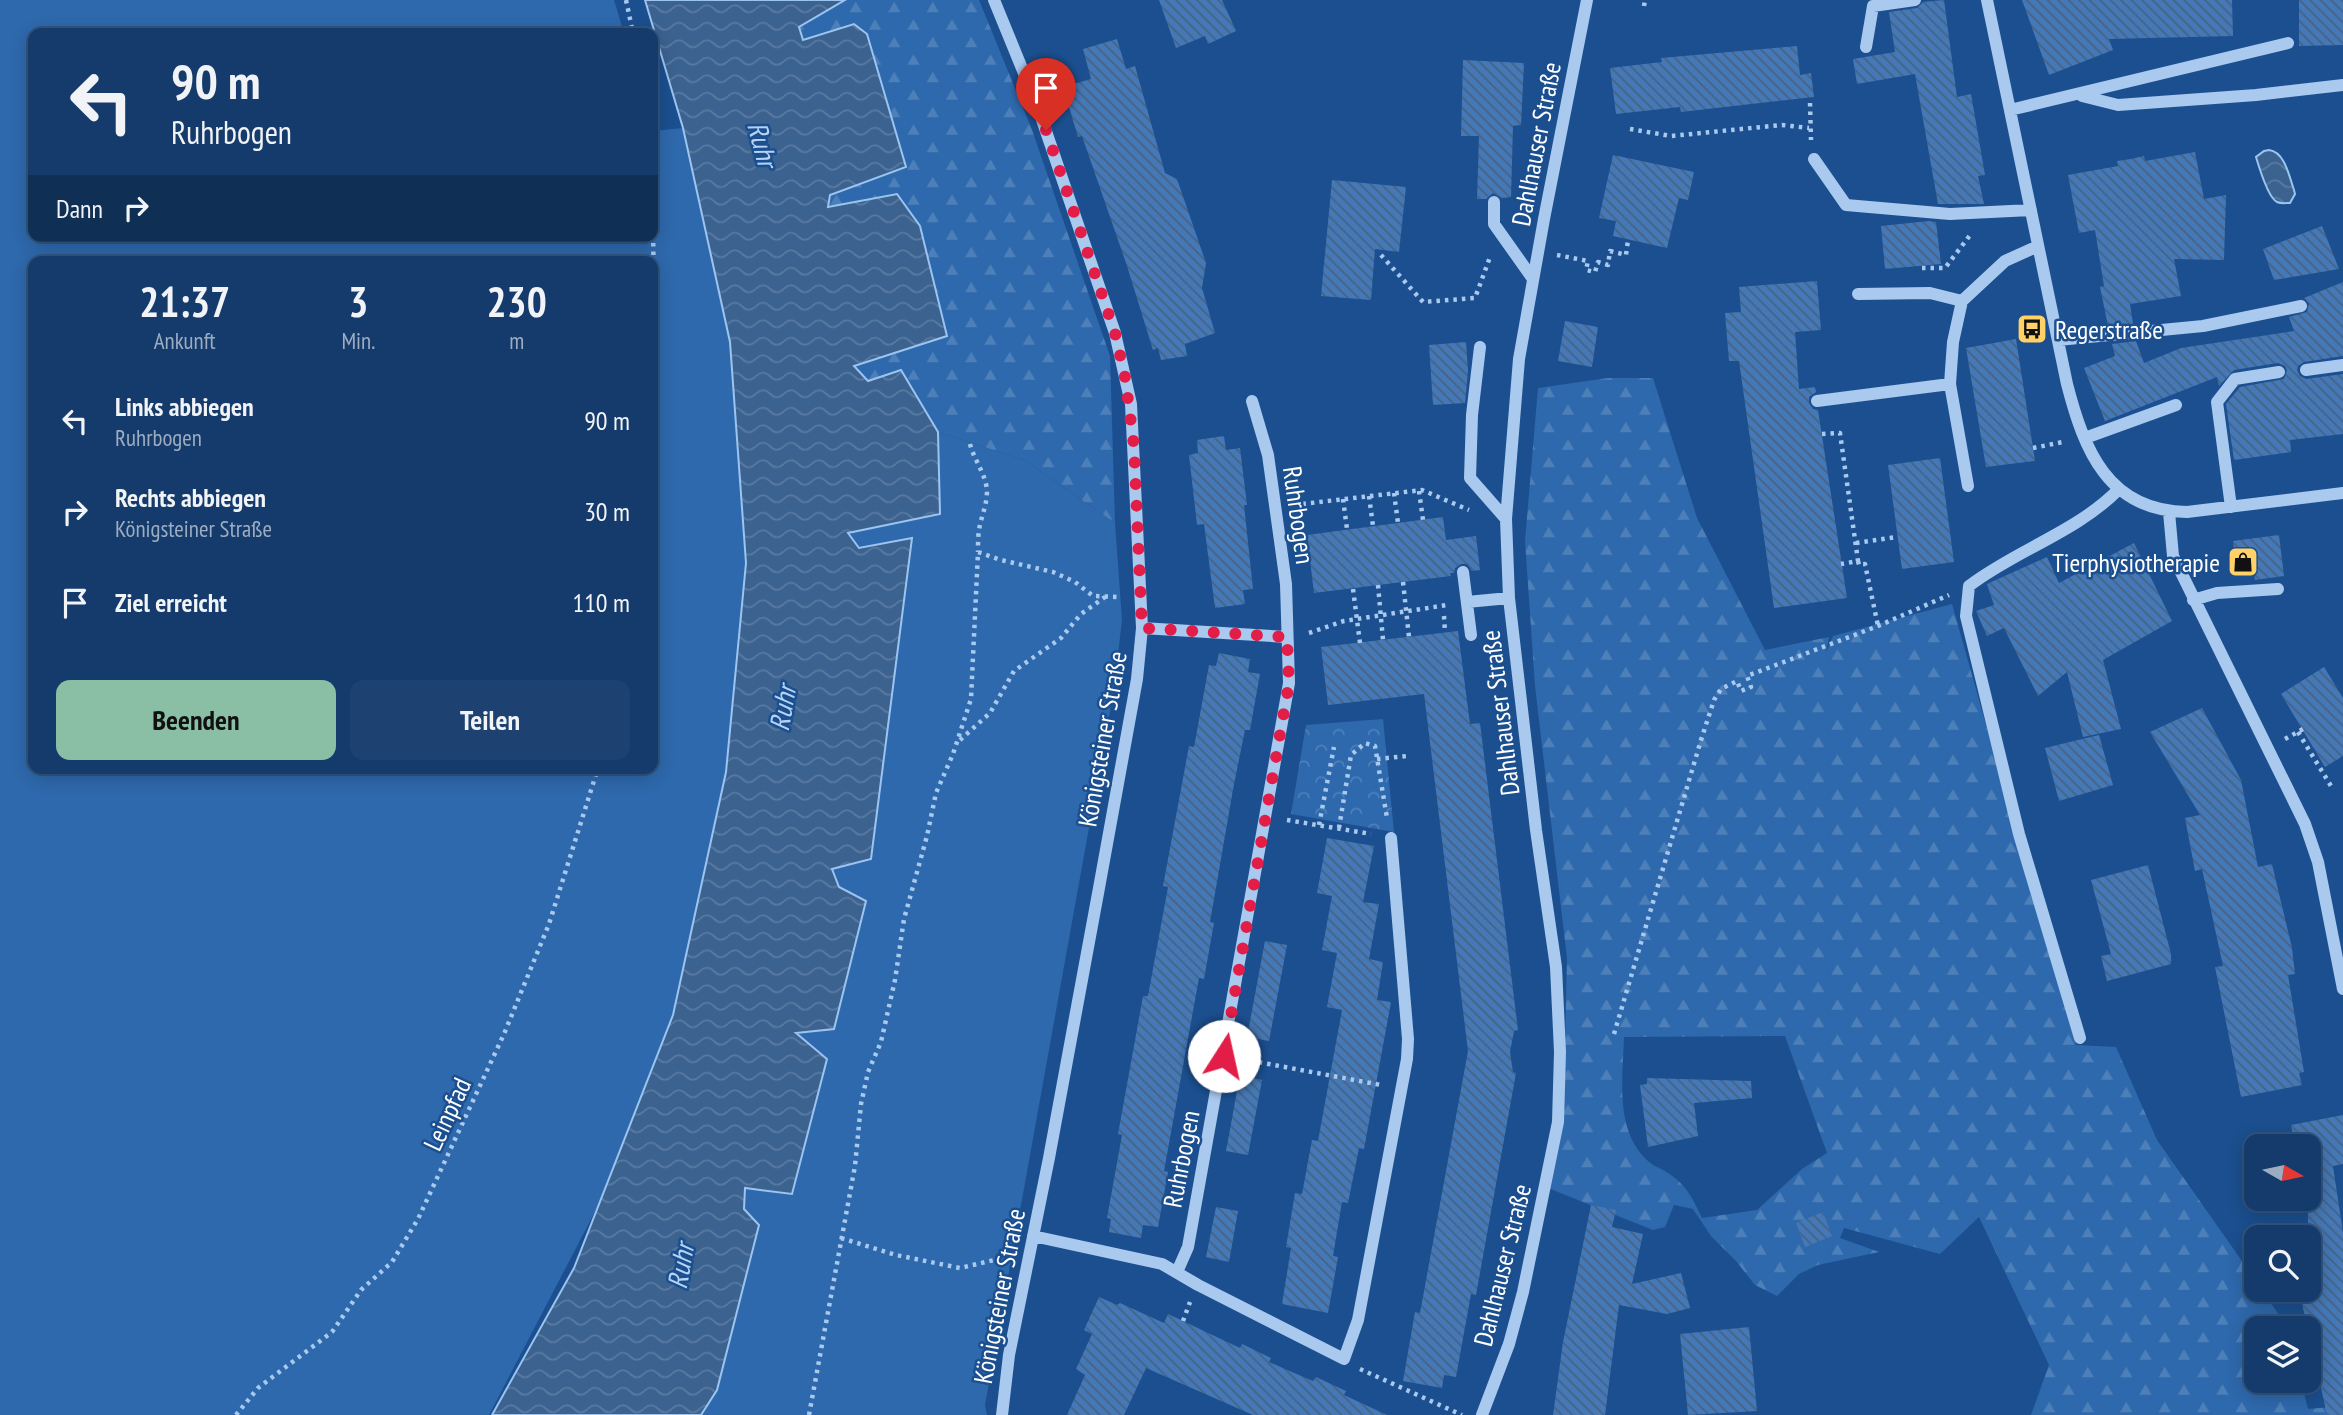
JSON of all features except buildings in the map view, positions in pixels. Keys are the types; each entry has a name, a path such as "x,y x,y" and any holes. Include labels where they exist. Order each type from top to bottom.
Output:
{"street":[{"name":"Königsteiner Straße","path":"994,0 1037,105 1115,333 1130,404 1142,628 1137,679 1031,1251 1009,1354 1002,1415"},
{"name":"Dahlhauser Straße","path":"1482,1415 1509,1344 1523,1292 1558,1122 1560,1052 1556,967 1536,830 1509,598 1506,519 1519,359 1587,0"},
{"path":"1866,47 1873,6 1915,0"},
{"path":"1987,0 2074,412 2094,458 2119,489 2138,503 2169,512 2343,493"},
{"path":"2010,110 2288,43"},
{"path":"2078,95 2118,105 2256,95 2343,85"},
{"path":"1814,159 1846,205 1950,214 2031,210"},
{"path":"1494,202 1494,224 1533,279"},
{"path":"1968,486 1950,384 1953,342 1962,301 2005,261 2038,246"},
{"path":"1858,294 1930,293 1962,301"},
{"path":"2058,340 2203,326 2301,306"},
{"path":"1480,347 1472,415 1470,478 1506,519"},
{"path":"2306,370 2343,365"},
{"path":"2231,507 2217,402 2235,379 2279,372"},
{"path":"1817,401 1950,384"},
{"name":"Ruhrbogen","path":"1177,1272 1188,1247 1289,683 1286,584 1268,455 1252,401"},
{"path":"2085,438 2176,405"},
{"path":"2080,1038 2019,834 1966,616 1969,586 1991,570 2102,506 2119,489"},
{"path":"2169,512 2173,556 2305,824 2318,862 2343,989"},
{"path":"1463,572 1471,635"},
{"path":"2193,600 2217,593 2278,589"},
{"path":"1467,602 1509,598"},
{"path":"1142,628 1287,637"},
{"path":"1033,1236 1162,1264 1344,1359 1358,1320 1408,1049 1391,838"}],"path":[{"path":"626,0 632,28"},
{"path":"1630,129 1671,136 1782,125 1809,128 1810,103"},
{"path":"1922,268 1945,268 1989,212"},
{"path":"1577,259 1587,261 1586,270 1595,272 1598,262 1608,265 1610,251 1626,255 1628,240"},
{"path":"1381,255 1423,302 1475,299 1493,247"},
{"path":"1822,434 1840,433 1858,561 1859,565 1865,564 1878,625"},
{"path":"2033,448 2085,438"},
{"path":"809,1415 855,1166 861,1104 868,1072 881,1042 905,919 928,836 936,793 957,743 971,699 979,528 987,490 970,444"},
{"path":"1276,508 1419,491 1466,510"},
{"path":"1419,491 1423,520"},
{"path":"1394,493 1398,523"},
{"path":"1369,496 1373,526"},
{"path":"1343,499 1347,529"},
{"path":"1856,543 1897,537"},
{"path":"978,552 1001,561 1053,572 1075,582 1093,596 1122,597 1141,593"},
{"path":"1841,564 1858,561"},
{"path":"1403,582 1409,637"},
{"path":"1378,586 1383,640"},
{"path":"1614,1034 1701,740 1714,700 1721,689 1737,681 1741,691 1751,687 1747,676 1969,586"},
{"path":"1353,589 1360,643"},
{"path":"957,743 990,713 1014,671 1061,638 1081,614 1106,596"},
{"path":"1287,637 1298,637 1344,621 1443,606"},
{"path":"1445,621 1445,632"},
{"path":"2298,732 2331,786"},
{"path":"1339,828 1351,755 1365,743 1375,746 1391,838"},
{"path":"1321,826 1334,747"},
{"path":"1377,759 1407,756"},
{"name":"Leinpfad","path":"236,1415 258,1388 331,1332 361,1290 392,1262 413,1229 504,1034 544,936 596,774"},
{"path":"1278,818 1371,833"},
{"path":"1253,1061 1376,1084"},
{"path":"841,1238 896,1255 960,1269 1031,1251"},
{"path":"1183,1321 1191,1299"},
{"path":"1344,1359 1369,1375 1462,1415"}],"green space":[{"path":"0,0 614,0 622,28 28,28 28,242 658,242 658,130 683,128 730,342 746,563 726,772 673,1015 599,1204 489,1415 0,1415"},
{"path":"846,0 979,0 1032,130 1110,356 1115,523 1024,460 938,432 901,371 867,381 853,365 946,335 828,208 854,24 803,40 799,27"},
{"path":"1608,378 1653,378 1697,518 1765,650 1829,637 1826,653 1833,636 1952,604 2076,1045 2116,1047 2157,1140 2244,1264 2244,1302 2270,1302 2280,1316 2244,1316 2244,1393 2304,1393 2308,1409 2343,1406 2343,1415 2031,1415 2049,1365 1979,1217 1940,1254 1844,1228 1840,1238 1879,1252 1818,1265 1799,1274 1777,1296 1755,1285 1711,1236 1693,1209 1674,1205 1665,1227 1653,1230 1548,1188 1563,1127 1567,958 1535,686 1525,541 1538,388","holes":["1785,1036 1827,1153 1802,1169 1757,1210 1702,1218 1686,1189 1668,1173 1648,1161 1637,1149 1630,1135 1623,1103 1624,1037"]},
{"path":"938,432 1024,460 1115,523 1122,620 1114,689 985,1405 987,1415 701,1415 717,1389 734,1325 745,1187 792,1193 795,1033 866,901 839,887 832,868 888,716 911,538 859,548 848,533 940,514"},
{"path":"1383,719 1394,832 1291,814 1306,725"}],"water":[{"name":"Ruhr","path":"645,0 845,0 799,27 803,40 854,24 867,34 906,167 830,195 828,207 897,194 920,226 947,336 854,366 868,381 901,370 938,432 940,514 848,533 859,548 912,538 871,859 832,869 839,887 866,901 834,1029 796,1033 827,1059 792,1194 745,1188 744,1209 759,1225 717,1390 701,1415 492,1415 574,1268 673,1015 726,772 746,563 730,342 683,128 658,44 658,28 653,28"},
{"path":"2269,150 2279,155 2288,172 2295,194 2290,203 2277,202 2264,182 2256,157"}],"place":[{"name":"Regerstraße","path":"2032,329"},
{"name":"Tierphysiotherapie","path":"2243,562"}],"route":[{"path":"1046,130 1115,333 1125,377 1134,446 1142,628 1287,637 1289,683 1224,1056"}]}
